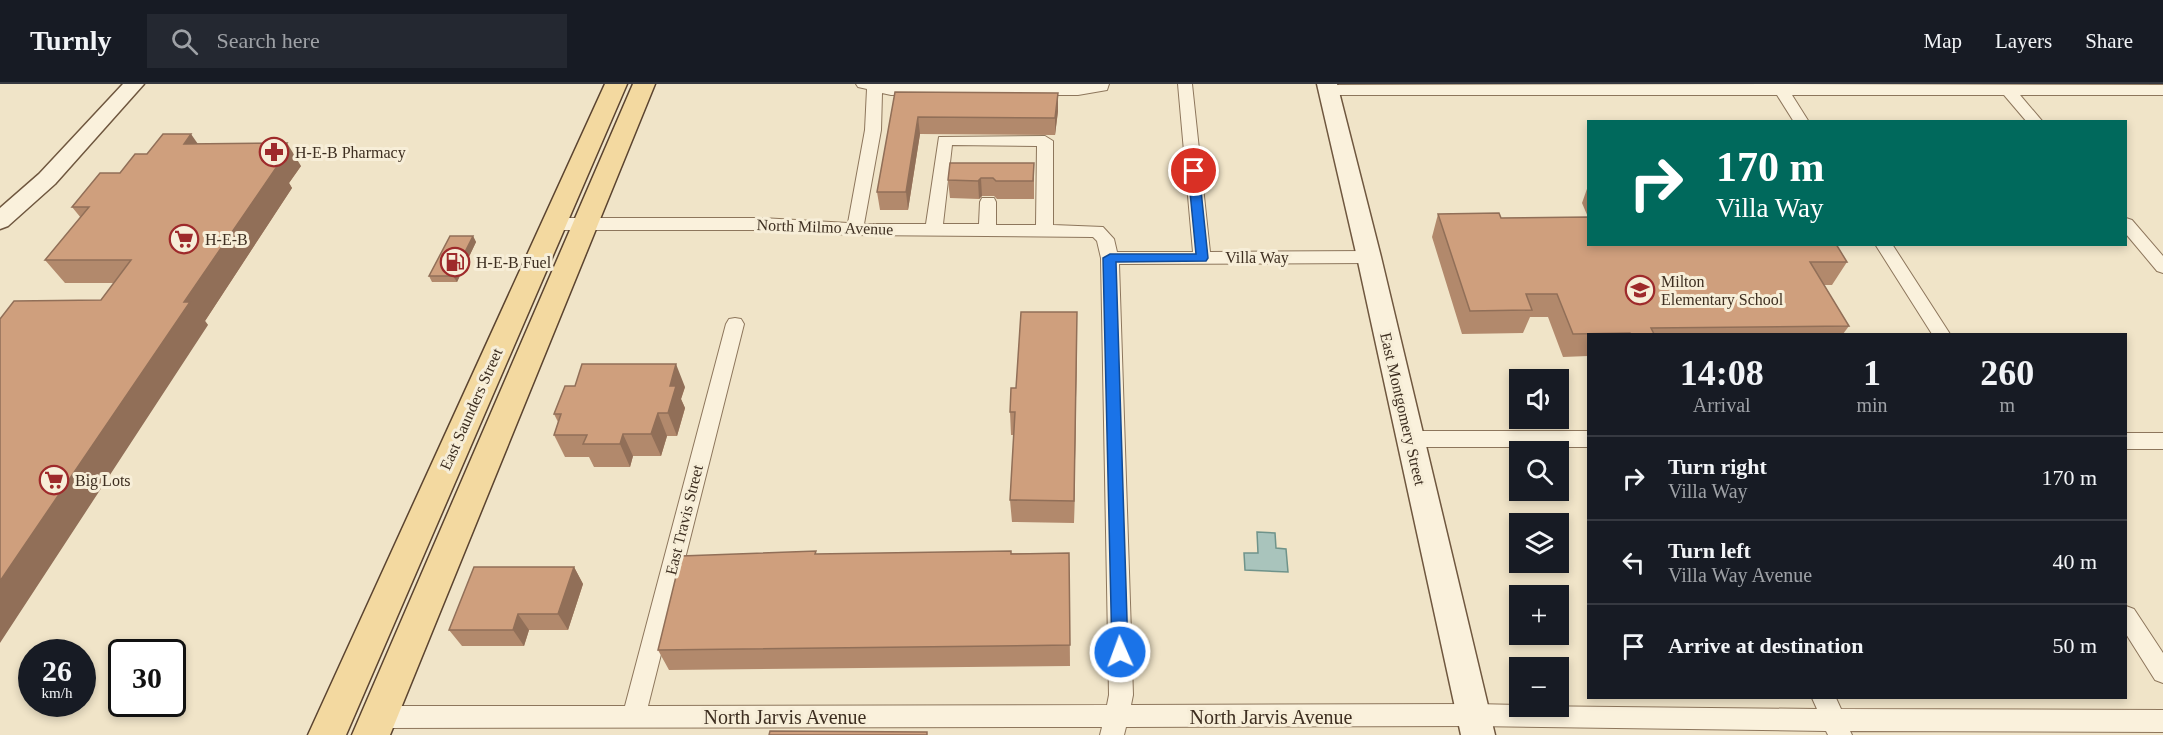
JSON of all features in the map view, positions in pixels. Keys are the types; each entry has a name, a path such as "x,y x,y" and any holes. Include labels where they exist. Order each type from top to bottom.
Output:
{"main road":[{"name":"East Saunders Street","path":"327,735 616,84"},
{"name":"East Saunders Street","path":"374,726 585,224 631,98 644,84"},
{"path":"456,530 448,524 448,507 472,442 463,428"}],"street":[{"path":"0,221 47,179 134,84"},
{"path":"1185,84 1202,258"},
{"path":"855,229 873,130 871,85 891,90 1078,90 1102,85"},
{"path":"1327,87 2006,87 2163,90"},
{"name":"East Montgomery Street","path":"1327,87 1369,257 1476,725"},
{"path":"1779,87 1801,120"},
{"path":"2006,87 2034,120"},
{"path":"934,230 945,140 1045,141 1044,231"},
{"path":"987,230 988,202"},
{"name":"North Milmo Avenue","path":"554,224 760,224 855,229 1097,231 1106,238 1110,258"},
{"path":"2133,240 2163,241"},
{"path":"2133,240 2163,267"},
{"path":"1883,246 1940,333"},
{"name":"Villa Way","path":"1110,258 1369,257"},
{"path":"1110,258 1121,695 1114,726"},
{"name":"East Travis Street","path":"634,716 735,324"},
{"path":"1409,439 1587,439"},
{"path":"2127,441 2163,441"},
{"path":"2127,618 2163,673"},
{"path":"1824,699 1837,728"},
{"name":"North Jarvis Avenue","path":"374,726 634,716 746,726 1476,725 1837,728 2163,721"}],"water":[{"path":"1257,532 1275,533 1276,548 1286,549 1288,572 1245,570 1244,553 1258,553"}],"building":[{"path":"895,92 1058,93 1055,118 918,117 906,192 877,192"},
{"path":"163,134 191,134 184,144 287,143 271,165 278,165 184,302 190,302 0,581 0,319 14,301 101,300 131,260 45,260 89,207 72,207 100,173 120,173 135,154 147,154"},
{"path":"950,163 1034,163 1033,181 996,181 993,178 981,178 978,181 948,180"},
{"path":"1499,213 1501,218 1587,217 1587,246 1837,246 1847,262 1810,262 1849,326 1651,328 1654,333 1573,334 1557,294 1526,294 1532,310 1470,311 1438,214"},
{"name":"H-E-B Fuel","path":"450,236 473,236 453,276 429,276"},
{"path":"1021,312 1077,312 1074,501 1010,500 1015,412 1010,412 1011,388 1016,388"},
{"path":"582,364 676,364 670,386 676,386 668,413 658,413 651,434 623,434 620,444 583,444 587,435 554,435 561,414 554,414 565,386 575,386"},
{"path":"816,551 815,554 1011,551 1011,554 1069,553 1070,645 658,650 681,556"},
{"path":"474,567 574,567 558,614 518,614 513,630 449,630"},
{"path":"770,731 927,732 927,735 769,735"}],"place":[{"name":"H-E-B Pharmacy","path":"274,152"},
{"name":"H-E-B","path":"184,239"},
{"name":"H-E-B Fuel","path":"455,262"},
{"name":"Milton Elementary School","path":"1640,290"},
{"name":"Big Lots","path":"54,480"}],"route":[{"path":"1120,652 1110,258 1202,258 1194,171"}]}
